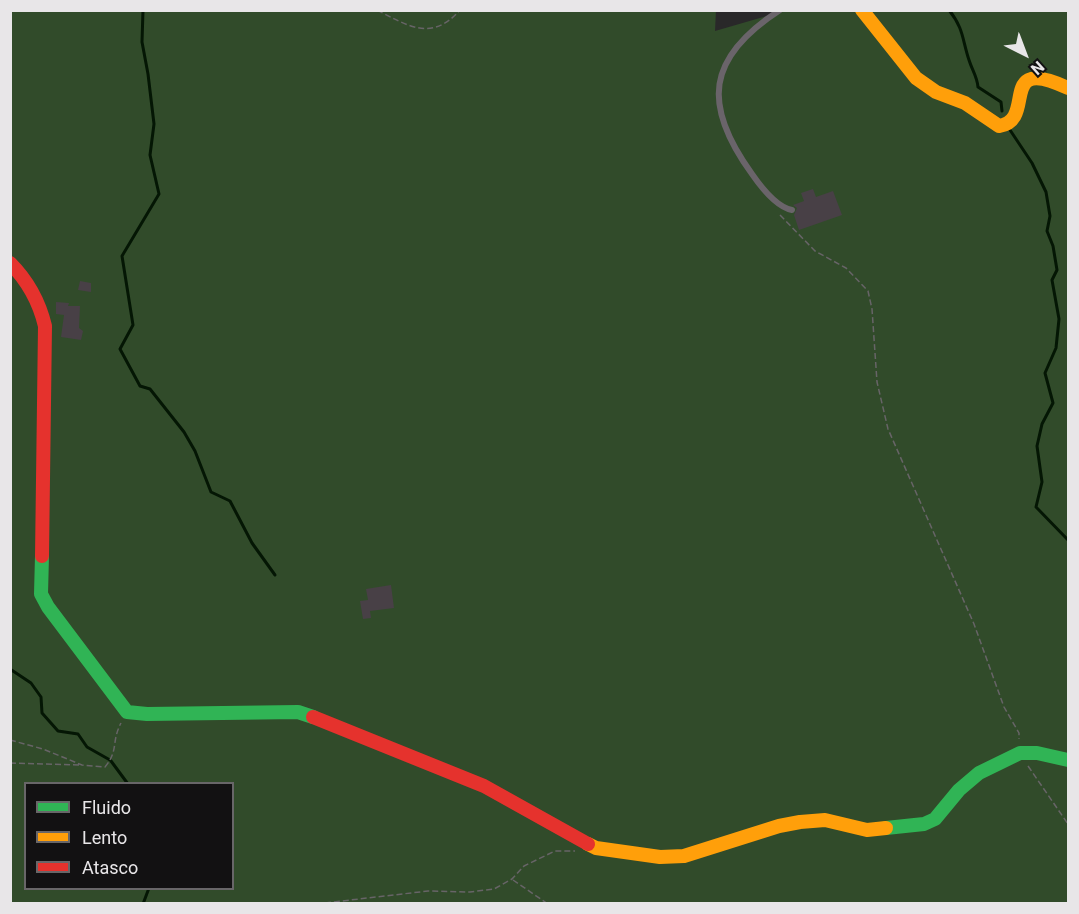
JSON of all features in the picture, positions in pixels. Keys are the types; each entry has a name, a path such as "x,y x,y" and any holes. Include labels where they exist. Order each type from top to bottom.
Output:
{"street":[{"path":"862,10 916,78 936,92 965,103 999,126 1005,127 1012,123 1021,90 1029,79 1035,77 1046,79 1068,88"},
{"path":"10,262 21,273 41,306 45,326 41,594 55,617 127,712 147,714 298,712 484,786 596,848 660,857 684,856 779,826 800,822 825,820 867,830 924,824 935,819 959,790 979,773 1020,753 1037,753 1068,760"}],"lane":[{"path":"780,10 749,34 729,56 722,70 718,93 719,108 728,134 741,158 777,203 792,210"}],"path":[{"path":"377,10 413,28 428,30 452,19 460,10"},
{"path":"776,210 815,251 846,268 868,291 872,309 876,382 888,429 974,624 1004,707 1019,733 1020,753 1068,824"},
{"path":"10,763 105,767 114,757 115,733 127,712"},
{"path":"10,740 43,748 82,765"},
{"path":"316,903 428,891 470,892 494,889 512,879 524,866 555,851 576,851"},
{"path":"512,879 548,903"}],"green space":[{"path":"716,10 715,31 784,11 1068,11 1068,903 11,903 10,11"}],"building":[{"path":"813,189 816,197 833,191 842,215 799,230 794,215 797,208 793,205 804,201 801,193"},
{"path":"80,281 91,283 91,292 78,290"},
{"path":"56,302 69,303 68,306 80,306 79,328 83,331 81,340 61,337 64,315 56,314"},
{"path":"391,585 394,608 370,611 371,618 363,619 360,601 368,600 366,589"}],"waterway":[{"path":"143,10 142,42 154,124 150,155 159,194 122,256 133,325 120,349 140,386 150,389 184,432 195,451 211,492 230,501 252,543 275,575"},
{"path":"949,10 960,29 978,87 1001,102 1002,111"},
{"path":"1010,130 1032,163 1046,192 1050,216 1047,231 1053,246 1057,270 1052,280 1059,319 1056,348 1045,373 1053,403 1042,424 1037,446 1042,482 1036,507 1068,540"},
{"path":"10,669 31,683 41,697 42,713 58,731 78,734 87,747 110,760"},
{"path":"111,761 127,782"},
{"path":"143,904 148,890"}],"traffic: fast":[{"path":"42,556 41,594 48,607 127,712 147,714 298,712 313,717"},
{"path":"886,828 924,824 935,819 959,790 979,773 1020,753 1037,753 1068,760"}],"traffic: slow":[{"path":"862,10 916,78 936,92 965,103 999,126 1010,121 1016,113 1024,84 1032,79 1046,80 1068,88"},
{"path":"588,844 596,848 660,857 684,856 779,826 800,822 825,820 867,830 886,828"}],"traffic: jam":[{"path":"10,263 32,292 45,326 42,556"},
{"path":"313,717 484,786 588,844"}]}
